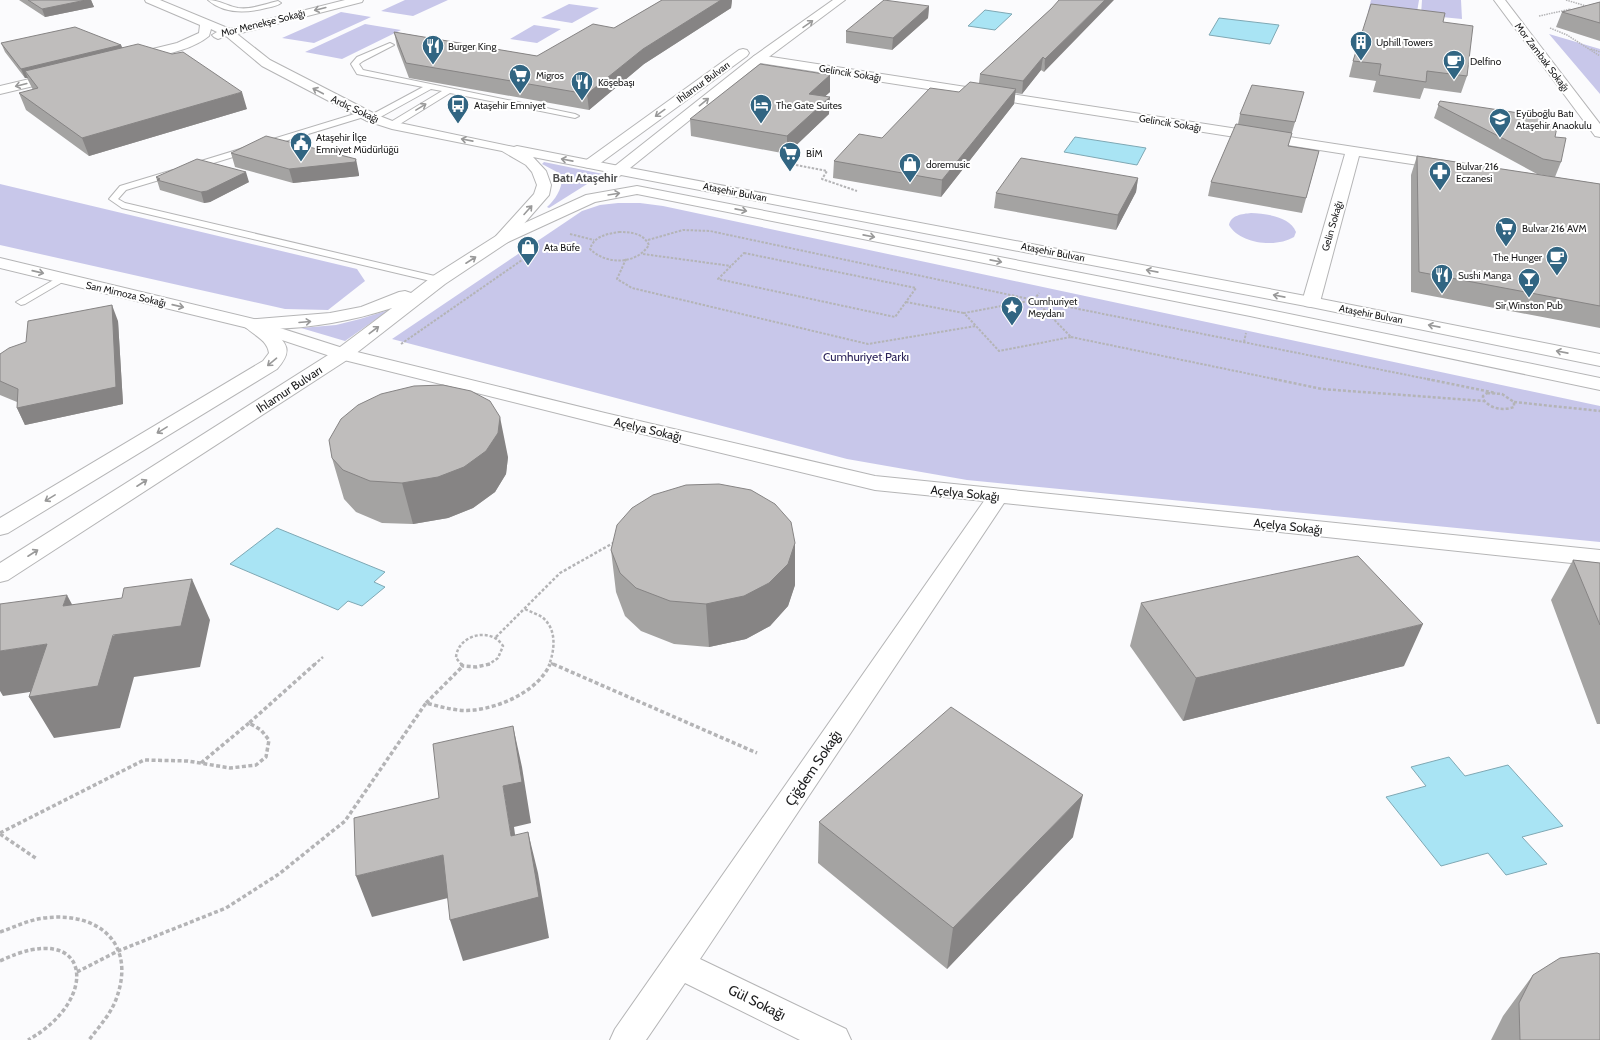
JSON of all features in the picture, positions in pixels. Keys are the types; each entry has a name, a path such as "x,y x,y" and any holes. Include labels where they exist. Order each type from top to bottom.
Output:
{"street":[{"name":"Ardıç Sokağı","path":"150,0 228,32 263,61 329,97 368,116 392,125 506,148 531,162 539,171 544,185 541,195 502,239"},
{"name":"Mor Menekşe Sokağı","path":"122,60 358,0"},
{"name":"Ihlamur Bulvarı","path":"0,574 343,354 439,280 502,239 576,203 758,59 840,0"},
{"name":"Mor Zambak Sokağı","path":"1499,0 1600,133"},
{"name":"Mor Zambak Sokağı","path":"1513,0 1528,19"},
{"name":"Mor Menekşe Sokağı","path":"192,42 202,38 206,34 206,24"},
{"path":"168,49 210,46"},
{"name":"Ihlamur Bulvarı","path":"590,164 752,46"},
{"path":"230,49 263,61"},
{"name":"Gelincik Sokağı","path":"740,56 1454,167"},
{"path":"0,90 68,74"},
{"name":"Ataşehir Bulvarı","path":"506,148 1310,302 1600,360"},
{"name":"Gelin Sokağı","path":"1310,302 1353,151"},
{"name":"Ataşehir Bulvarı","path":"576,203 591,198 638,190 651,192 1600,384"},
{"name":"Sarı Mimoza Sokağı","path":"0,263 252,324"},
{"path":"252,324 330,320 361,313 387,305 439,280"},
{"path":"0,528 270,365 277,359 279,353 278,346 252,324"},
{"name":"Açelya Sokağı","path":"252,324 343,354 597,417 875,483 1600,558"},
{"name":"Çiğdem Sokağı","path":"628,1040 998,496"},
{"name":"Gül Sokağı","path":"679,964 834,1040"}],"lane":[{"path":"211,0 233,10 241,11 278,3"},
{"path":"218,4 233,0"},
{"path":"390,45 360,59 355,64 360,72 575,116"},
{"path":"431,86 368,116 123,188 113,199 122,205 439,280"},
{"path":"392,125 449,90"},
{"path":"21,302 62,278"}],"path":[{"path":"1566,0 1586,6 1579,8"},
{"path":"1528,19 1571,9"},
{"path":"1528,19 1567,35 1600,56"},
{"path":"1587,48 1600,52"},
{"path":"796,166 827,171 822,179 860,192"},
{"path":"648,240 683,230 710,231 1034,300 1496,393 1507,396 1514,402 1600,411"},
{"path":"569,234 594,240 609,234 628,232 644,237 648,240 648,249 643,254"},
{"path":"594,240 590,249 599,257 616,260 643,254 731,266"},
{"path":"415,334 537,250"},
{"path":"744,253 916,288 906,302 895,317 718,279 744,253"},
{"path":"626,259 617,279 632,288 868,344 976,326"},
{"path":"906,302 964,314 1034,300 1053,273"},
{"path":"1034,300 1071,337"},
{"path":"964,314 999,351 1071,337 1322,389 1484,401 1496,408 1507,410 1514,407 1514,402"},
{"path":"1484,401 1482,396 1484,394 1496,393"},
{"path":"496,637 560,573 618,540"},
{"path":"426,703 449,710 475,710 502,703 526,690 542,678 551,663 554,644 553,633 544,619 525,609"},
{"path":"482,635 496,637 503,646 500,657 494,662 479,668 463,666 456,658 456,652 462,642 475,636 482,635"},
{"path":"200,764 249,723 323,657"},
{"path":"551,663 756,753"},
{"path":"77,972 118,950 226,908 280,874 345,821 426,703 463,666"},
{"path":"37,859 0,834 144,760 188,762 230,768 256,765 266,757 269,740 262,730 249,723"},
{"path":"0,932 29,921 61,917 90,921 110,934 121,956 121,982 110,1012 89,1040"},
{"path":"0,961 12,954 48,948 62,951 72,960 77,972 76,988 68,1005 53,1023 28,1040"}],"green space":[{"path":"405,0 448,0 413,16 381,11"},
{"path":"1371,0 1419,0 1416,18 1368,12"},
{"path":"1422,0 1461,0 1462,19 1421,15"},
{"path":"569,4 599,8 572,23 541,18"},
{"path":"341,12 371,17 314,43 282,38"},
{"path":"365,24 401,30 342,59 305,52"},
{"path":"534,25 561,29 537,43 510,39"},
{"path":"1549,34 1600,49 1600,94"},
{"path":"544,162 603,174 549,208 547,207 555,198 562,182 562,178 557,172 542,164"},
{"path":"0,184 357,269 365,281 328,310 285,309 0,245"},
{"name":"Cumhuriyet Parkı","path":"640,203 663,206 1600,406 1600,542 967,480 847,459 392,339 582,211 600,205"},
{"path":"1251,213 1270,215 1289,222 1296,232 1294,237 1278,242 1259,242 1241,236 1229,225 1234,217"},
{"path":"389,310 345,341 301,328 336,325"}],"shaded area":[{"path":"985,10 1012,14 995,30 968,26"},
{"path":"1219,18 1279,25 1270,44 1209,35"},
{"path":"1075,137 1146,148 1137,165 1064,152"},
{"path":"277,528 385,572 374,582 385,587 362,606 348,601 338,610 230,564"},
{"path":"1449,757 1465,776 1508,765 1563,826 1522,837 1547,864 1506,875 1488,853 1441,866 1386,797 1426,786 1411,767"}],"building":[{"path":"28,0 86,0 42,9"},
{"path":"662,0 721,0 643,49 587,94 406,63 394,32 537,56 593,24 614,28"},
{"path":"884,0 929,6 893,38 846,31"},
{"path":"1059,0 1105,0 1045,59 1043,57 1023,81 980,74 1052,8"},
{"path":"1600,2 1600,23 1562,12"},
{"path":"1371,4 1445,13 1443,22 1473,26 1467,76 1427,71 1426,82 1379,75 1381,64 1353,61"},
{"path":"75,27 121,45 21,69 1,43"},
{"path":"138,44 172,54 183,52 242,92 82,138 19,93 38,88 25,71"},
{"name":"The Gate Suites","path":"760,64 830,75 809,94 830,97 787,136 690,119"},
{"path":"970,82 1016,89 942,180 834,161 859,134 882,138 930,88 959,92"},
{"path":"1252,85 1304,92 1295,122 1240,114"},
{"path":"1440,101 1532,115 1557,127 1555,137 1566,138 1561,162 1543,159 1438,105"},
{"path":"1236,124 1292,133 1288,146 1319,151 1306,198 1211,182"},
{"path":"266,136 356,159 355,162 289,169 231,153"},
{"name":"Bulvar 216 AVM","path":"1417,156 1600,184 1600,306 1419,272"},
{"path":"1021,158 1138,178 1118,215 996,193"},
{"path":"197,159 246,172 207,191 201,192 157,180 160,179 156,177"},
{"path":"112,305 116,387 17,408 18,389 0,381 0,354 9,348 26,342 28,321"},
{"path":"443,385 471,391 490,401 500,417 498,433 486,451 464,467 438,477 402,483 370,481 343,470 332,458 329,440 341,419 358,405 381,394 414,386"},
{"path":"719,484 751,490 775,504 791,522 795,543 788,564 769,583 744,596 706,604 670,601 636,588 620,573 611,550 617,525 632,508 653,495 686,485"},
{"path":"1358,556 1423,624 1196,678 1141,603"},
{"path":"1573,560 1600,563 1600,625"},
{"path":"192,579 181,626 113,635 98,686 29,697 47,644 0,651 0,604 67,595 63,606 122,598 124,588"},
{"path":"951,707 1083,795 953,928 819,822"},
{"path":"513,726 522,782 503,786 511,836 528,832 539,897 450,920 443,855 356,876 354,818 439,798 433,744"},
{"path":"1597,953 1600,954 1600,1040 1520,1040 1519,1003 1533,975 1560,958"}],"place":[{"name":"Uphill Towers","path":"1361,62"},
{"name":"Burger King","path":"433,66"},
{"name":"Delfino","path":"1454,80"},
{"name":"Migros","path":"520,94"},
{"name":"Köşebaşı","path":"582,102"},
{"name":"Ataşehir Emniyet","path":"458,124"},
{"name":"The Gate Suites","path":"761,124"},
{"name":"Eyüboğlu Batı Ataşehir Anaokulu","path":"1500,138"},
{"name":"Ataşehir İlçe Emniyet Müdürlüğü","path":"301,162"},
{"name":"BİM","path":"790,172"},
{"name":"doremusic","path":"910,184"},
{"name":"Bulvar 216 Eczanesi","path":"1440,192"},
{"name":"Bulvar 216 AVM","path":"1506,248"},
{"name":"Ata Büfe","path":"528,266"},
{"name":"The Hunger","path":"1557,276"},
{"name":"Sushi Manga","path":"1442,294"},
{"name":"Sir Winston Pub","path":"1529,298"},
{"name":"Cumhuriyet Meydanı","path":"1012,326"}],"district":[{"name":"Batı Ataşehir","path":"585,177"}]}
